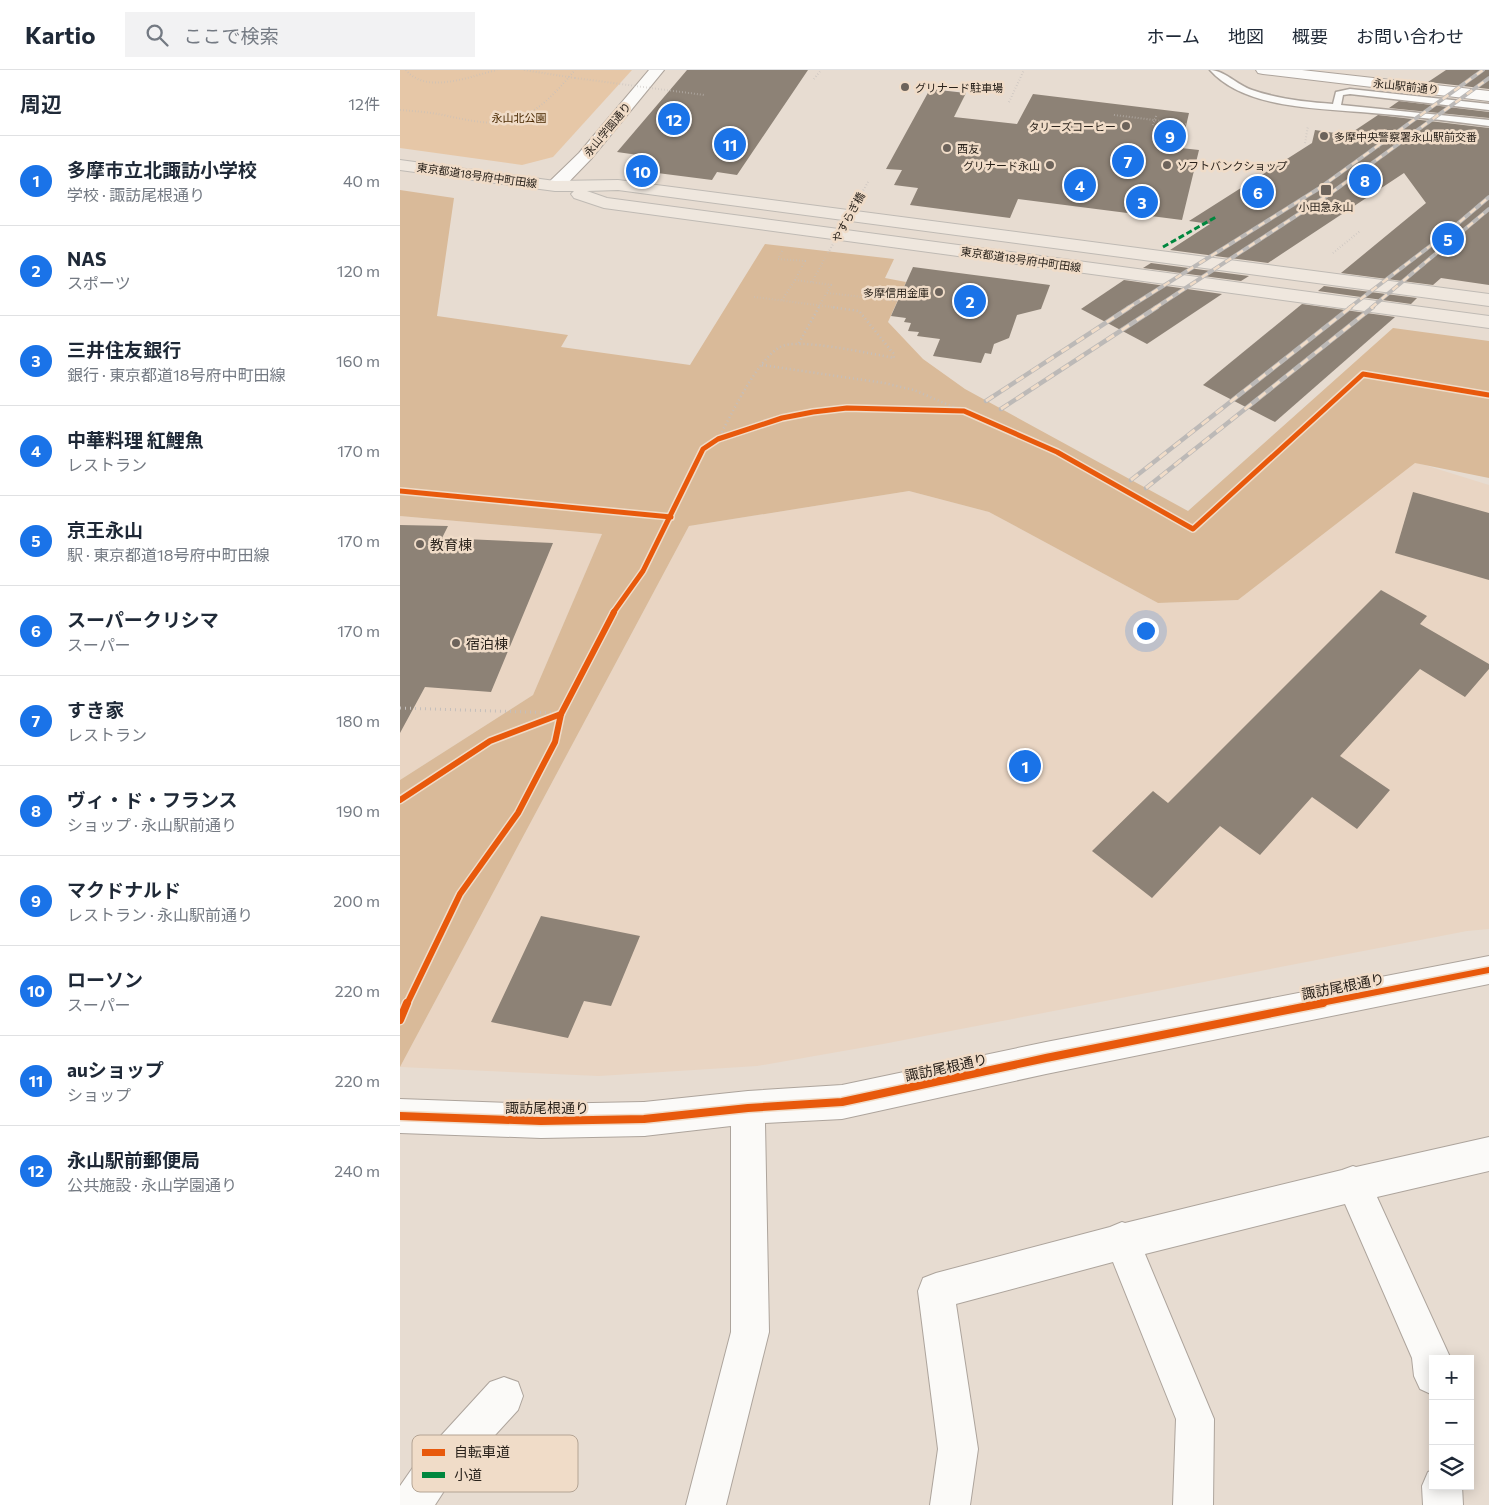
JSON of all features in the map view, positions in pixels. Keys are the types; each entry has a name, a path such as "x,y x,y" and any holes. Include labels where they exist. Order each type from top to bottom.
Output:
{"main road":[{"name":"東京都道18号府中町田線","path":"400,165 555,186 618,185 1489,300"},
{"name":"東京都道18号府中町田線","path":"555,186 604,203 1489,322"}],"street":[{"name":"永山学園通り","path":"555,186 585,156 657,70"},
{"name":"永山駅前通り","path":"1263,70 1489,96"},
{"name":"永山駅前通り","path":"1357,70 1489,84"},
{"name":"諏訪尾根通り","path":"400,1116 541,1121 644,1119 748,1108 842,1102 1046,1058 1489,970"},
{"path":"706,1505 750,1332 748,1108"},
{"path":"950,1505 958,1449 936,1291 1122,1240 1353,1183 1489,1154"},
{"path":"1353,1183 1430,1355"},
{"path":"1122,1240 1195,1419 1193,1505"},
{"path":"468,1435 504,1396"},
{"path":"1442,1490 1443,1505"},
{"path":"411,1505 420,1492"}],"lane":[{"path":"1214,70 1220,77 1234,85 1277,99 1489,123"},
{"path":"1337,106 1339,94 1350,91 1489,107"}],"path":[{"path":"406,70 415,80 428,82 466,78 497,70"},
{"path":"524,70 704,95"},
{"path":"400,110 431,113 477,123 509,122 524,116 536,108 575,70"},
{"path":"814,79 821,70"},
{"path":"1009,102 1024,70"},
{"path":"1114,115 1186,124"},
{"path":"1153,126 1156,116"},
{"path":"1305,143 1308,131"},
{"path":"1379,148 1380,134"},
{"path":"1330,255 1360,231"},
{"path":"782,300 805,261 778,258 785,245"},
{"path":"795,280 831,285 799,343"},
{"path":"828,293 898,301"},
{"path":"718,439 762,365 779,348 799,343 894,358 893,353 859,311 754,297"},
{"path":"762,365 884,383 914,390 1057,452 1193,529 1363,374 1489,394"},
{"path":"400,1020 420,974 460,894 518,813 555,742 561,714 610,617 643,571 703,449 718,439 782,418 848,408 964,411"},
{"path":"400,491 671,517"},
{"path":"400,708 561,714"},
{"path":"400,800 490,741 561,714"}],"shaded area":[{"path":"400,190 454,198 437,316 568,335 561,347 690,365 765,244 894,259 885,278 906,282 888,322 923,359 965,389 1188,511 1393,328 1489,341 1489,478 1415,463 1238,600 1158,603 989,512 909,491 689,526 400,1067 400,780 533,695 602,534 400,516"},
{"path":"1415,462 1489,485 1489,929 1467,931 883,1044 757,1066 599,1076 400,1067 689,526 909,491 989,512 1158,603 1238,600"},
{"path":"400,516 602,534 533,695 400,780"}],"green space":[{"name":"永山北公園","path":"400,70 632,70 553,157 522,165 400,148"}],"building":[{"path":"687,70 808,70 737,175 717,172 712,180 634,170 645,156 617,152"},
{"path":"1446,70 1489,70 1489,89 1428,82"},
{"name":"グリナード永山","path":"930,89 966,93 954,117 1017,124 1033,94 1189,113 1181,148 1199,150 1182,220 1018,199 1010,218 910,205 918,188 894,185 902,170 886,169"},
{"path":"1399,101 1489,112 1489,118 1389,108"},
{"path":"1378,115 1489,128 1489,285 1441,278 1433,285 1341,273 1426,203 1404,173 1268,263 1170,250 1210,224 1189,221 1312,143 1315,130 1348,135"},
{"path":"1151,263 1249,276 1241,281 1143,268"},
{"path":"913,267 1050,285 1041,309 1017,315 1009,338 994,344 991,354 985,353 981,363 933,356 940,339 917,336 919,332 908,331 911,323 904,322 906,318 891,316"},
{"path":"1124,280 1222,294 1147,344 1081,309"},
{"path":"1324,286 1417,298 1411,304 1318,291"},
{"path":"1302,304 1395,317 1275,422 1203,385"},
{"path":"1413,492 1489,513 1489,580 1395,553"},
{"name":"宿泊棟","path":"400,525 448,526 442,538 553,543 491,692 425,687 400,733"},
{"path":"1381,590 1427,616 1420,624 1489,664 1489,669 1465,697 1420,669 1340,756 1390,790 1357,829 1312,797 1260,855 1220,826 1152,898 1092,851 1153,791 1168,803"},
{"path":"541,916 640,936 611,1006 584,1001 568,1038 491,1022"}],"railway":[{"path":"1128,308 1318,189 1483,70"},
{"path":"1155,308 1331,193 1489,78"},
{"path":"1349,308 1442,237 1489,197"},
{"path":"1371,308 1489,209"},
{"path":"986,401 1130,307"},
{"path":"1001,409 1157,307"},
{"path":"1131,480 1351,307"},
{"path":"1146,488 1373,307"}],"marked path":[{"path":"1163,247 1216,217"}],"cycle path":[{"path":"400,1020 420,974 460,894 518,813 555,742 561,714 610,617 643,571 703,449 718,439 782,418 847,408 964,411 1057,452 1193,529 1363,374 1489,395"},
{"path":"400,491 671,517"},
{"path":"400,800 490,741 561,714"},
{"path":"400,1116 541,1121 644,1119 748,1108 842,1102 1046,1058 1489,970"}],"place":[{"name":"グリナード駐車場","path":"905,87"},
{"name":"永山駅前郵便局","path":"674,119"},
{"name":"タリーズコーヒー","path":"1126,126"},
{"name":"マクドナルド","path":"1170,136"},
{"name":"多摩中央警察署永山駅前交番","path":"1324,136"},
{"name":"auショップ","path":"730,144"},
{"name":"西友","path":"947,148"},
{"name":"すき家","path":"1128,161"},
{"name":"グリナード永山","path":"1050,165"},
{"name":"ソフトバンクショップ","path":"1167,165"},
{"name":"ローソン","path":"642,171"},
{"name":"ヴィ・ド・フランス","path":"1365,180"},
{"name":"中華料理 紅鯉魚","path":"1080,185"},
{"name":"小田急永山","path":"1326,190"},
{"name":"スーパークリシマ","path":"1258,192"},
{"name":"三井住友銀行","path":"1142,202"},
{"name":"京王永山","path":"1448,239"},
{"name":"多摩信用金庫","path":"939,292"},
{"name":"NAS","path":"970,301"},
{"name":"教育棟","path":"420,544"},
{"name":"宿泊棟","path":"456,643"},
{"name":"多摩市立北諏訪小学校","path":"1025,766"}]}
